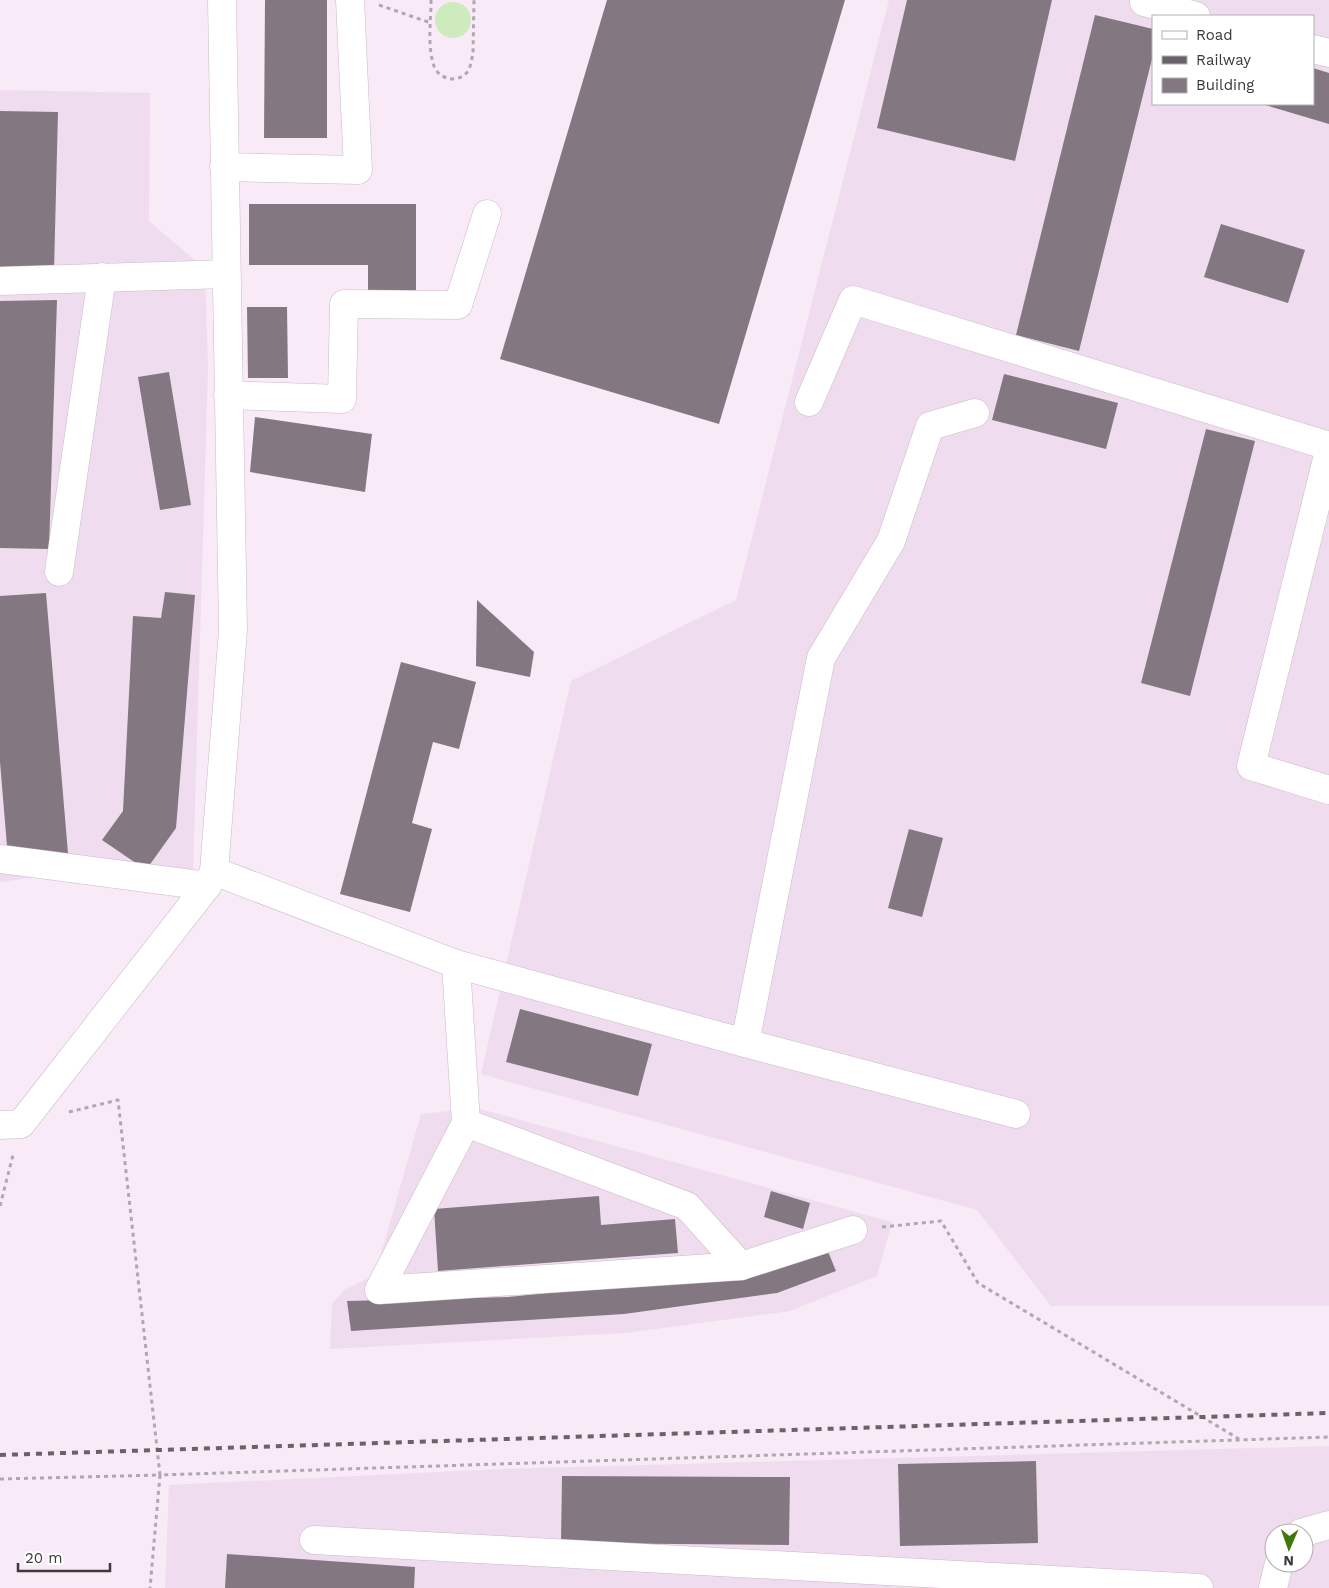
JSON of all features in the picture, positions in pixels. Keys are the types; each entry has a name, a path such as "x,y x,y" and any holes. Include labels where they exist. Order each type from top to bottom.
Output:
{"lane":[{"path":"11,1124 211,879 233,630 222,0"},
{"path":"1145,0 1144,2 1192,15"},
{"path":"224,167 358,170 361,1"},
{"path":"1314,48 1329,53"},
{"path":"228,395 342,399 344,304 458,304 487,214"},
{"path":"0,281 226,274"},
{"path":"59,572 102,277"},
{"path":"809,402 853,300 1329,446"},
{"path":"745,1043 821,658 891,541 930,426 975,413"},
{"path":"1329,451 1251,766 1329,790"},
{"path":"0,859 211,879 456,964 745,1043 1016,1114"},
{"path":"456,964 466,1123 379,1290 741,1266 853,1230"},
{"path":"466,1123 687,1206 741,1266"},
{"path":"1314,1529 1329,1525"},
{"path":"314,1540 1199,1588"},
{"path":"1274,1588 1277,1573"}],"path":[{"path":"431,0 431,56 434,68 440,76 448,78 458,78 468,71 473,52 474,0"},
{"path":"361,1 431,23"},
{"path":"0,1206 11,1124 118,1100 160,1475 150,1588"},
{"path":"853,1230 941,1221 978,1283 1240,1439"},
{"path":"0,1479 1329,1437"}],"shaded area":[{"path":"889,0 1329,0 1329,1306 1051,1306 977,1210 481,1074 571,681 736,600"},
{"path":"0,90 150,93 149,221 205,269 208,367 193,872 83,871 0,882"},
{"path":"477,1108 892,1222 877,1276 790,1311 625,1333 330,1349 332,1304 344,1290 375,1275 421,1114"},
{"path":"1329,1446 1329,1588 165,1588 169,1485 501,1469"}],"green space":[{"path":"453,2 466,7 471,20 466,33 453,38 440,33 435,20 440,7"}],"building":[{"path":"265,0 327,0 327,138 264,138"},
{"path":"607,0 845,0 719,424 500,359"},
{"path":"907,0 1052,0 1015,161 877,128"},
{"path":"1095,15 1152,29 1152,59 1079,351 1016,335"},
{"path":"1314,68 1329,73 1329,124 1265,105 1314,105"},
{"path":"0,111 58,112 54,270 0,269"},
{"path":"249,204 416,204 416,292 368,292 368,265 249,265"},
{"path":"1221,224 1305,250 1288,303 1204,277"},
{"path":"57,300 49,549 0,548 0,301"},
{"path":"247,307 287,307 288,378 248,378"},
{"path":"169,372 191,505 160,510 138,377"},
{"path":"1004,374 1118,403 1106,449 992,420"},
{"path":"255,417 372,434 365,492 250,472"},
{"path":"1206,429 1255,441 1190,696 1141,683"},
{"path":"165,592 195,595 176,828 146,870 102,840 123,811 133,616 161,618"},
{"path":"46,593 69,865 9,870 0,762 0,596"},
{"path":"477,600 534,652 530,677 476,666"},
{"path":"401,662 476,682 459,749 433,742 412,823 432,829 410,912 340,894"},
{"path":"909,829 943,838 922,917 888,908"},
{"path":"520,1009 652,1044 638,1096 506,1062"},
{"path":"771,1191 810,1203 803,1229 764,1217"},
{"path":"599,1196 601,1225 675,1219 678,1253 438,1271 434,1209"},
{"path":"827,1249 836,1271 777,1293 624,1314 351,1331 347,1301 508,1297 727,1275"},
{"path":"1036,1461 1038,1543 900,1546 898,1464"},
{"path":"562,1476 790,1477 789,1545 561,1543"},
{"path":"227,1554 415,1567 414,1588 225,1588"}],"railway":[{"path":"0,1455 1329,1413"}]}
